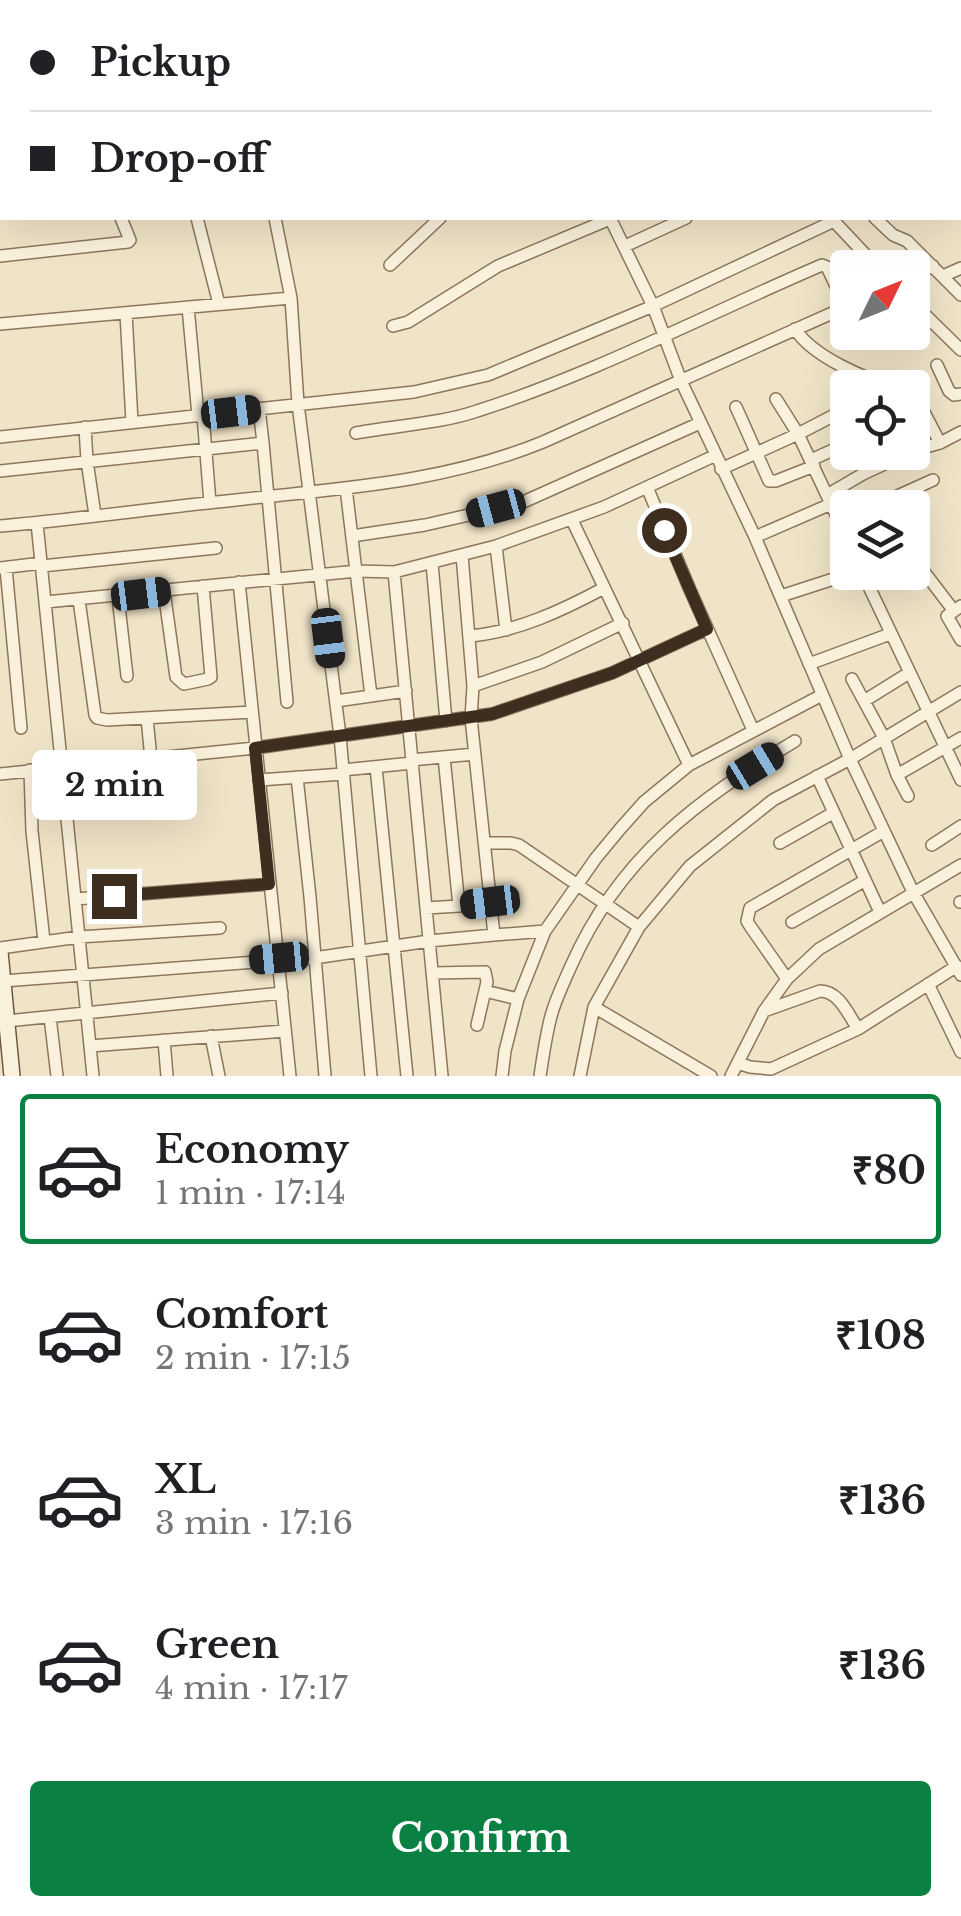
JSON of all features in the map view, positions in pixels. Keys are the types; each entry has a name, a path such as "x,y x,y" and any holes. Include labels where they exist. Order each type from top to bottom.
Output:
{"street":[{"path":"0,256 128,242 130,234 122,220"},
{"path":"198,220 220,304"},
{"path":"275,220 291,298 298,404 340,736 371,1076"},
{"path":"390,265 438,220"},
{"path":"393,326 408,322 498,266 605,220"},
{"path":"611,220 653,306 681,381 755,537 850,759 913,892 959,970 928,984 858,1029 771,1069 738,1063"},
{"path":"625,246 682,220"},
{"path":"0,437 414,392 488,375 653,306 831,220"},
{"path":"834,220 861,250"},
{"path":"878,220 893,235 907,241 961,295"},
{"path":"356,433 472,413 665,336 822,264 830,273"},
{"path":"943,276 961,268"},
{"path":"0,324 291,298"},
{"path":"188,307 210,503"},
{"path":"126,313 132,422"},
{"path":"0,526 430,476 511,455 830,314"},
{"path":"930,320 961,350"},
{"path":"795,329 822,356 855,370"},
{"path":"937,365 948,391 961,394"},
{"path":"776,398 829,499"},
{"path":"736,407 769,481 830,452"},
{"path":"259,408 287,702"},
{"path":"721,469 830,417"},
{"path":"352,536 426,525 521,503 700,423"},
{"path":"930,423 940,442"},
{"path":"86,427 95,515"},
{"path":"930,445 961,432"},
{"path":"0,472 263,443"},
{"path":"46,602 357,571 394,572 496,546 572,520 714,456"},
{"path":"755,537 829,499 872,470"},
{"path":"911,490 933,480"},
{"path":"647,487 753,730"},
{"path":"346,488 370,696"},
{"path":"572,520 690,765"},
{"path":"37,523 93,1076"},
{"path":"496,546 506,630"},
{"path":"21,728 3,568 216,548"},
{"path":"462,555 475,754 494,935"},
{"path":"432,563 446,721"},
{"path":"394,572 442,1076"},
{"path":"930,578 958,609 947,616 961,640"},
{"path":"780,596 830,581"},
{"path":"239,582 290,1076"},
{"path":"164,591 176,678 184,684 211,677 203,586"},
{"path":"469,636 506,630 604,588"},
{"path":"868,590 961,780"},
{"path":"118,596 127,676"},
{"path":"80,600 97,718 252,712"},
{"path":"473,686 542,662 622,622"},
{"path":"0,774 255,748 472,718 567,690 707,629"},
{"path":"810,664 890,634"},
{"path":"864,702 909,673"},
{"path":"852,678 884,738 908,796"},
{"path":"336,701 406,691"},
{"path":"580,1076 594,1006 638,926 690,866 764,806 961,692"},
{"path":"502,1076 518,1000 545,931 620,828 644,802 690,765 753,730 788,718 822,695"},
{"path":"147,718 150,758"},
{"path":"897,774 961,738"},
{"path":"540,1076 552,1012 578,950 605,903 659,838 684,816 795,741"},
{"path":"259,780 475,754"},
{"path":"444,757 459,906"},
{"path":"376,767 408,1076"},
{"path":"30,770 44,941"},
{"path":"816,776 880,912"},
{"path":"297,777 325,1076"},
{"path":"780,843 833,813"},
{"path":"932,845 961,826"},
{"path":"787,979 750,926 748,912 757,903 884,831"},
{"path":"484,843 519,846 638,926"},
{"path":"731,1076 764,1011 787,979 820,949 961,865"},
{"path":"792,922 864,881"},
{"path":"75,899 269,884"},
{"path":"426,908 490,902"},
{"path":"12,1076 0,950 79,937 220,928"},
{"path":"3,981 314,956 545,931"},
{"path":"432,973 484,971 486,991 477,1024"},
{"path":"928,984 961,1052"},
{"path":"486,991 518,1000"},
{"path":"764,1011 828,991 858,1029"},
{"path":"4,1015 50,1016 282,993"},
{"path":"594,1006 711,1076"},
{"path":"50,1016 57,1076"},
{"path":"90,1046 285,1031"},
{"path":"210,1036 218,1076"},
{"path":"164,1040 167,1076"},
{"path":"0,1060 2,1076"}],"route":[{"path":"114,896 269,884 255,748 492,714 612,673 707,629 664,530"}]}
